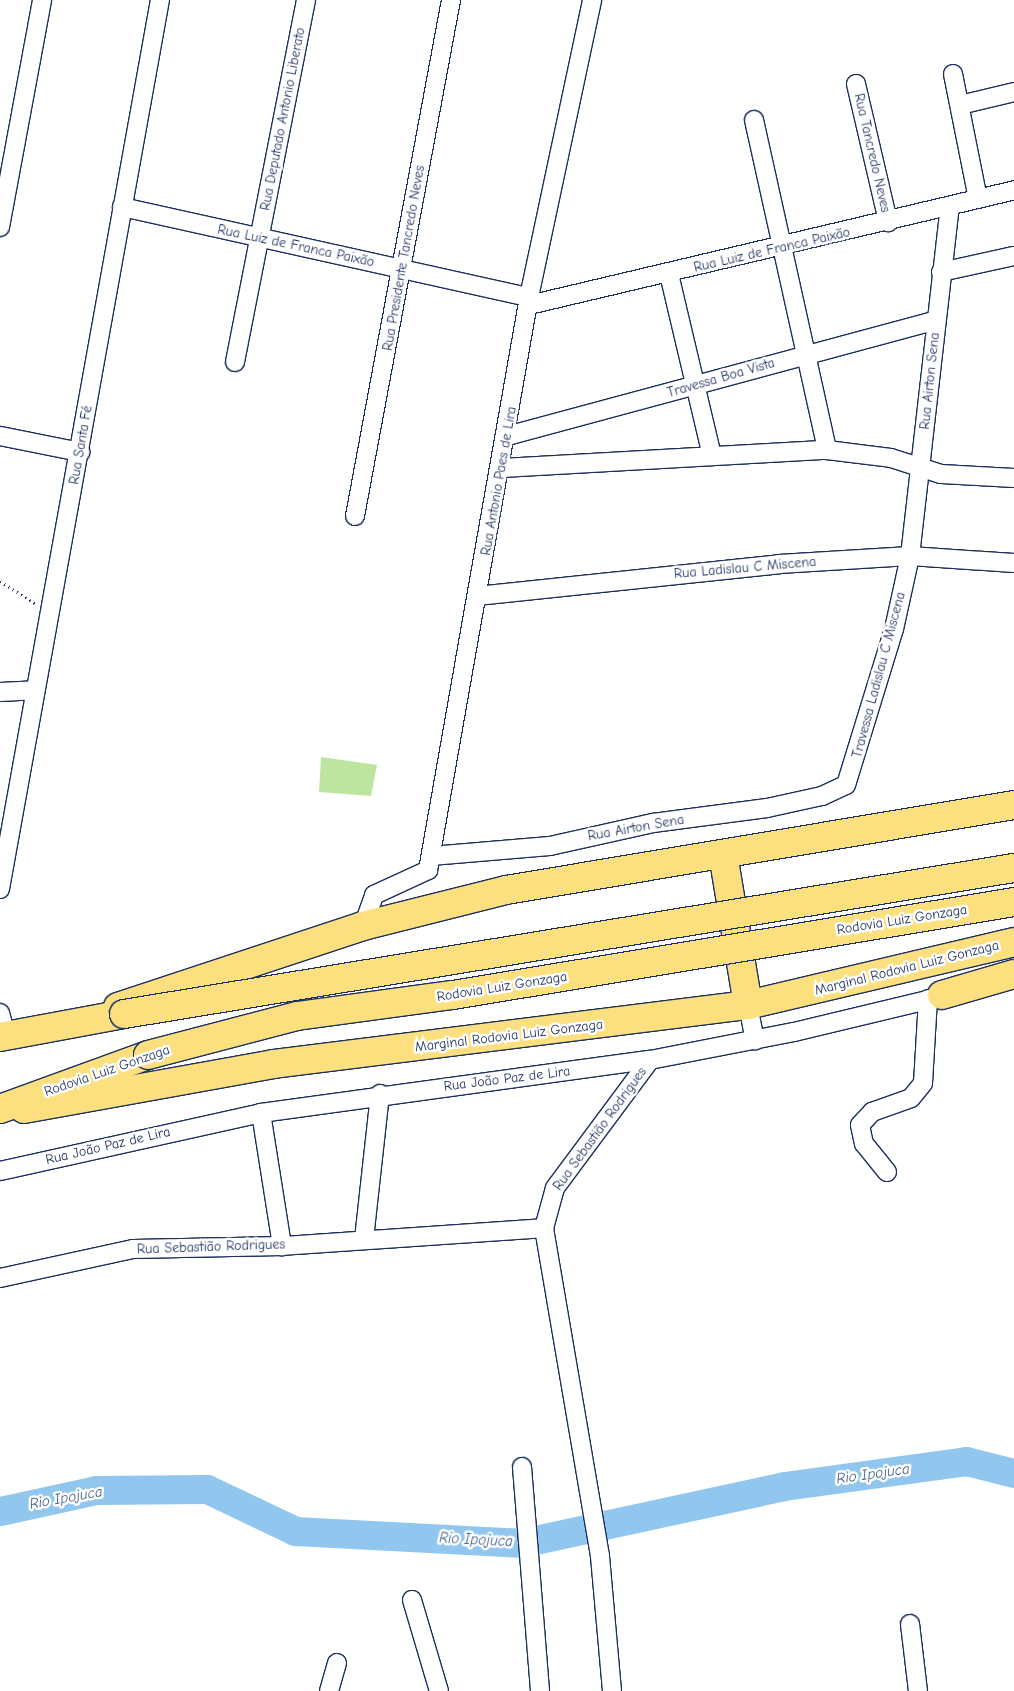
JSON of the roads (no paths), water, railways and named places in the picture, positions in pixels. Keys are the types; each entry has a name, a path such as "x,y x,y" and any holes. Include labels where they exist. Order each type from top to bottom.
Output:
{"main road":[{"path":"63,1024 363,926 506,890 1014,805"},
{"path":"723,854 748,1005"},
{"path":"2,1028 63,1024 1014,868"},
{"name":"Rodovia Luiz Gonzaga","path":"0,1109 148,1055 297,1016 453,995 1014,902"},
{"name":"Marginal Rodovia Luiz Gonzaga","path":"0,1114 274,1064 748,1005 1014,942"},
{"path":"935,997 1014,974"}],"street":[{"path":"0,227 42,0"},
{"name":"Rua Santa Fé","path":"0,889 160,0"},
{"name":"Rua Deputado Antonio Liberato","path":"235,362 261,238 306,0"},
{"name":"Rua Presidente Tancredo Neves","path":"355,516 451,0"},
{"name":"Rua Antonio Paes de Lira","path":"363,926 374,895 424,875 431,856 477,596 502,468 529,301 592,0"},
{"path":"952,74 960,105 978,199"},
{"name":"Rua Tancredo Neves","path":"856,84 888,222"},
{"path":"960,105 1014,92"},
{"path":"754,120 780,248 827,450"},
{"name":"Rua Luiz de Franca Paixão","path":"122,207 402,269 529,301 669,274 1014,190"},
{"name":"Rua Airton Sena","path":"910,556 950,206"},
{"path":"941,272 1014,256"},
{"path":"669,274 712,456"},
{"name":"Travessa Boa Vista","path":"507,436 695,386 804,354 936,320"},
{"path":"0,436 80,452"},
{"path":"502,468 827,450 891,458 920,469 1014,478"},
{"name":"Rua Ladislau C Miscena","path":"477,596 702,570 910,556 1014,563"},
{"name":"Travessa Ladislau C Miscena","path":"841,790 851,776 910,556"},
{"path":"0,692 35,690"},
{"name":"Rua Airton Sena","path":"431,856 550,846 653,823 767,808 841,790"},
{"name":"Rua João Paz de Lira","path":"0,1171 261,1113 380,1094 650,1060 755,1040 935,997 1014,987"},
{"path":"887,1172 864,1144 860,1125 872,1112 911,1098 924,1084 935,997"},
{"path":"748,1005 755,1040"},
{"name":"Rua Sebastião Rodrigues","path":"612,1691 600,1556 544,1228 555,1188 650,1060"},
{"path":"364,1239 380,1094"},
{"path":"261,1113 282,1246"},
{"name":"Rua Sebastião Rodrigues","path":"0,1278 133,1249 282,1246 544,1228"},
{"path":"522,1467 540,1691"},
{"path":"412,1600 439,1691"},
{"path":"910,1624 918,1691"},
{"path":"329,1691 337,1663"}],"waterway":[{"name":"Rio Ipojuca","path":"0,1511 96,1490 207,1489 295,1531 521,1543 784,1486 966,1461 1014,1473"}]}
